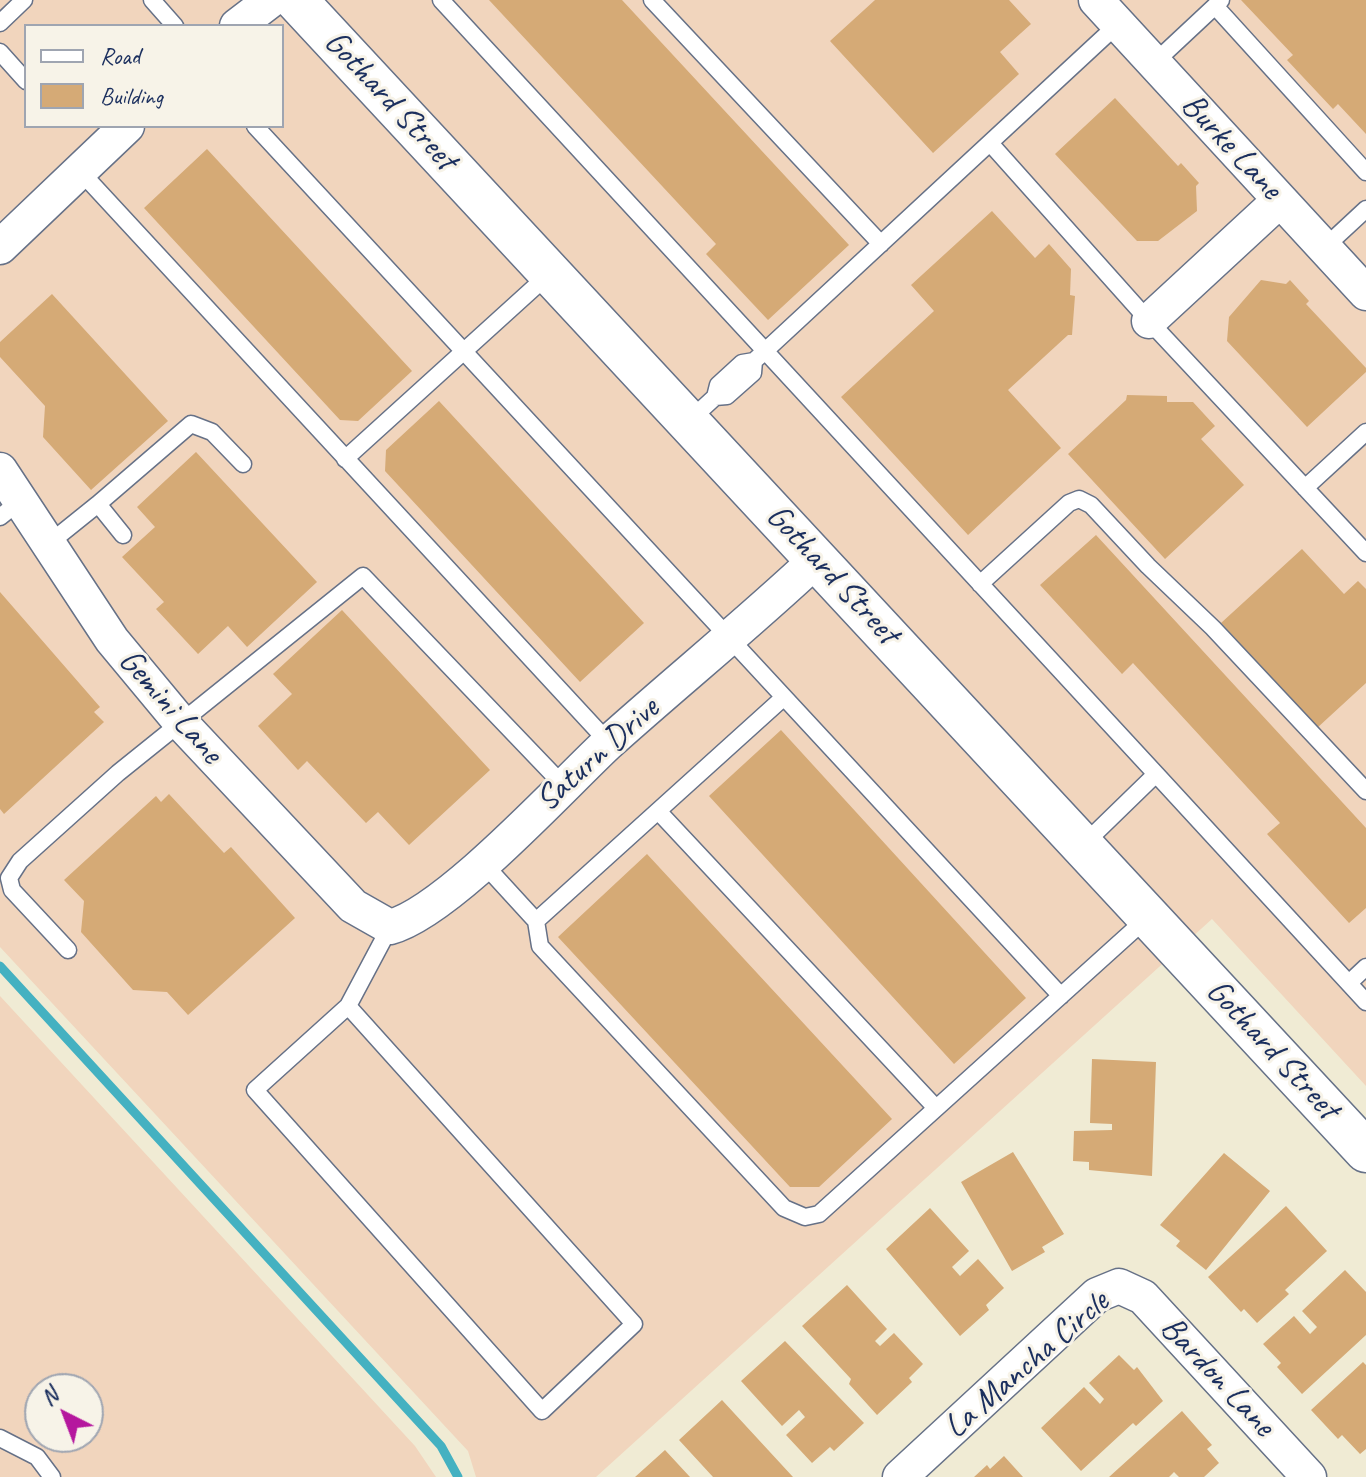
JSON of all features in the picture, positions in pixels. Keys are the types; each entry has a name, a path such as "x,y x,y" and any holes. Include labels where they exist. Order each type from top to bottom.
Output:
{"street":[{"path":"240,24 271,0"},
{"name":"Gothard Street","path":"296,0 551,272 702,409 817,559 1366,1151"},
{"name":"Burke Lane","path":"1107,12 1366,293"},
{"path":"0,247 125,128"},
{"path":"1149,321 1280,200"},
{"name":"Gemini Lane","path":"0,470 10,509 47,545 112,640 181,723 353,906 380,923"},
{"name":"Saturn Drive","path":"380,923 411,922 482,862 609,743 729,641 817,559"},
{"name":"La Mancha Circle","path":"900,1477 1097,1295 1119,1286"},
{"name":"Bardon Lane","path":"1119,1286 1143,1297 1309,1477"}],"lane":[{"path":"0,23 24,0"},
{"path":"152,0 173,24"},
{"path":"441,0 759,357 980,584 1366,1002"},
{"path":"652,0 881,244"},
{"path":"1154,63 1218,3 1366,172"},
{"path":"702,409 727,396 753,373 759,357 990,143 1107,12"},
{"path":"0,52 24,79"},
{"path":"257,128 462,353 1061,996"},
{"path":"990,143 1149,321 1366,553"},
{"path":"80,171 609,743"},
{"path":"1324,248 1366,209"},
{"path":"345,459 551,272"},
{"path":"47,545 191,424 212,432 243,464"},
{"path":"1305,488 1366,432"},
{"path":"980,584 1069,503 1079,499 1091,505 1148,566 1213,628 1366,791"},
{"path":"98,504 123,535"},
{"path":"68,950 12,890 9,878 20,861 118,773 363,576 564,786"},
{"path":"536,921 783,698"},
{"path":"1082,845 1156,774"},
{"path":"658,811 936,1108"},
{"path":"482,862 536,921 540,946 784,1208 796,1216 819,1214 1149,917"},
{"path":"348,1006 634,1324 542,1411 255,1090 348,1006 380,923"},
{"path":"1349,983 1366,967"},
{"path":"0,1438 37,1457 52,1477"}],"shaded area":[{"path":"0,0 1366,0 1366,1086 1212,919 596,1477 476,1477 468,1451 0,947"},
{"path":"0,996 415,1446 436,1477 0,1477"}],"building":[{"path":"489,0 622,0 849,245 768,320 706,254 716,244"},
{"path":"875,0 1009,0 1031,24 1000,52 1019,74 933,153 830,41"},
{"path":"1241,0 1366,0 1366,134 1338,104 1333,109 1287,60 1293,55"},
{"path":"1115,98 1178,166 1181,163 1199,183 1196,186 1197,211 1158,241 1137,241 1055,154"},
{"path":"207,149 412,371 358,421 340,420 144,208"},
{"path":"992,211 1035,258 1049,244 1071,269 1070,295 1075,296 1072,335 1068,335 1008,390 1061,448 968,535 841,397 934,311 911,285"},
{"path":"1261,280 1286,284 1290,280 1309,301 1306,304 1366,368 1366,372 1307,427 1227,341 1229,317"},
{"path":"52,294 168,421 91,490 43,437 45,406 0,357 0,342"},
{"path":"1127,395 1167,396 1167,402 1193,402 1215,426 1201,439 1244,485 1165,559 1068,454 1126,400"},
{"path":"439,401 644,623 580,682 385,471 386,450"},
{"path":"196,452 317,582 247,647 228,626 198,654 156,609 164,602 122,557 155,527 137,507"},
{"path":"1096,535 1366,828 1366,908 1349,923 1267,834 1280,823 1133,663 1122,674 1040,585"},
{"path":"1302,549 1344,594 1358,581 1366,589 1366,683 1317,728 1221,623"},
{"path":"0,592 100,707 94,712 104,722 4,814 0,809"},
{"path":"342,610 490,770 409,845 378,812 366,823 307,761 298,770 258,726 292,694 273,674"},
{"path":"781,730 1026,998 954,1064 709,796"},
{"path":"169,794 224,853 231,847 295,918 188,1015 167,992 133,990 81,932 84,901 64,880 156,796 161,802"},
{"path":"647,854 892,1119 819,1187 790,1187 558,937"},
{"path":"1092,1059 1156,1062 1152,1176 1089,1170 1089,1162 1073,1161 1074,1131 1112,1130 1112,1124 1090,1123"},
{"path":"1013,1152 1064,1234 1042,1247 1045,1252 1012,1271 961,1182"},
{"path":"1224,1153 1270,1191 1206,1270 1176,1246 1180,1241 1160,1225"},
{"path":"1286,1206 1327,1251 1285,1290 1289,1294 1257,1323 1244,1309 1241,1312 1208,1277"},
{"path":"930,1208 969,1251 952,1267 960,1276 978,1259 1004,1288 986,1305 989,1310 960,1336 886,1249"},
{"path":"1345,1270 1366,1292 1366,1335 1302,1394 1277,1367 1281,1363 1263,1344 1294,1316 1310,1334 1317,1327 1302,1311"},
{"path":"847,1285 887,1329 875,1341 880,1346 894,1333 923,1364 909,1378 912,1382 877,1415 849,1384 851,1379 802,1326"},
{"path":"785,1341 864,1423 834,1451 830,1447 812,1463 786,1435 805,1417 799,1410 782,1426 741,1381"},
{"path":"1119,1355 1134,1370 1137,1367 1163,1401 1136,1426 1133,1423 1081,1471 1041,1428 1084,1387 1100,1404 1104,1399 1089,1383"},
{"path":"1363,1362 1366,1365 1366,1449 1360,1454 1342,1435 1338,1439 1311,1410"},
{"path":"722,1400 793,1477 713,1477 679,1440"},
{"path":"1182,1411 1212,1445 1207,1449 1219,1463 1204,1477 1179,1477 1174,1472 1169,1477 1109,1477"},
{"path":"665,1450 690,1477 635,1477"},
{"path":"1004,1456 1023,1477 974,1477 987,1465 990,1469"}],"waterway":[{"path":"0,966 441,1446 458,1477"}]}
